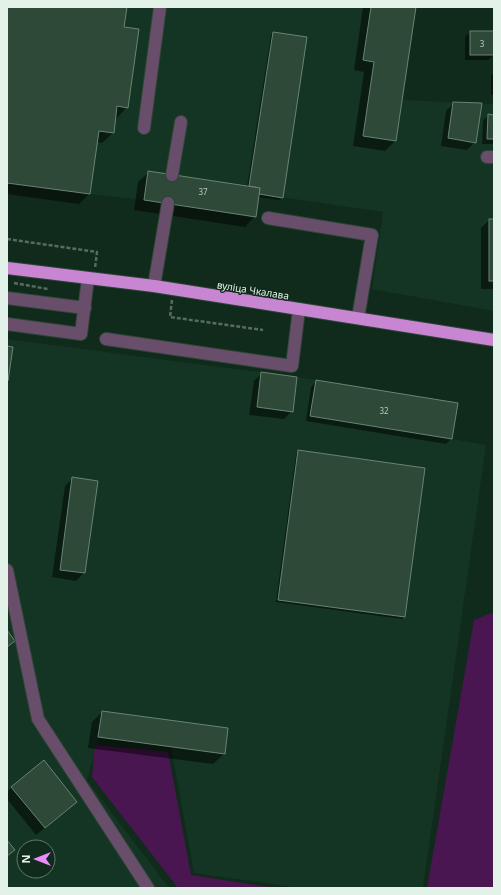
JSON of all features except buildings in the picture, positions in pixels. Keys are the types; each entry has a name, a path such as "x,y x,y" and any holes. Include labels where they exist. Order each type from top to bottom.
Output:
{"highway":[{"name":"вуліца Чкалава","path":"7,268 91,274 154,286 494,340"}],"lane":[{"path":"144,128 160,7"},
{"path":"172,175 181,122"},
{"path":"154,286 168,203"},
{"path":"268,218 372,235 358,318"},
{"path":"7,324 81,334 91,274"},
{"path":"7,298 85,308"},
{"path":"106,339 292,366 299,309"},
{"path":"7,570 38,719 148,888"}],"path":[{"path":"7,239 97,252 91,274"},
{"path":"173,289 170,318 263,330"}],"shaded area":[{"path":"7,7 416,7 403,100 494,104 494,311 372,289 383,212 260,194 256,217 144,200 7,183"},
{"path":"7,339 297,377 458,403 452,439 486,445 423,888 299,888 194,873 171,747 99,737 87,780 169,888 7,888"},
{"path":"494,613 494,888 427,888 474,620"},
{"path":"95,745 168,752 191,875 276,888 178,888 92,777"}],"tunnel":[{"path":"168,203 172,175"}]}
